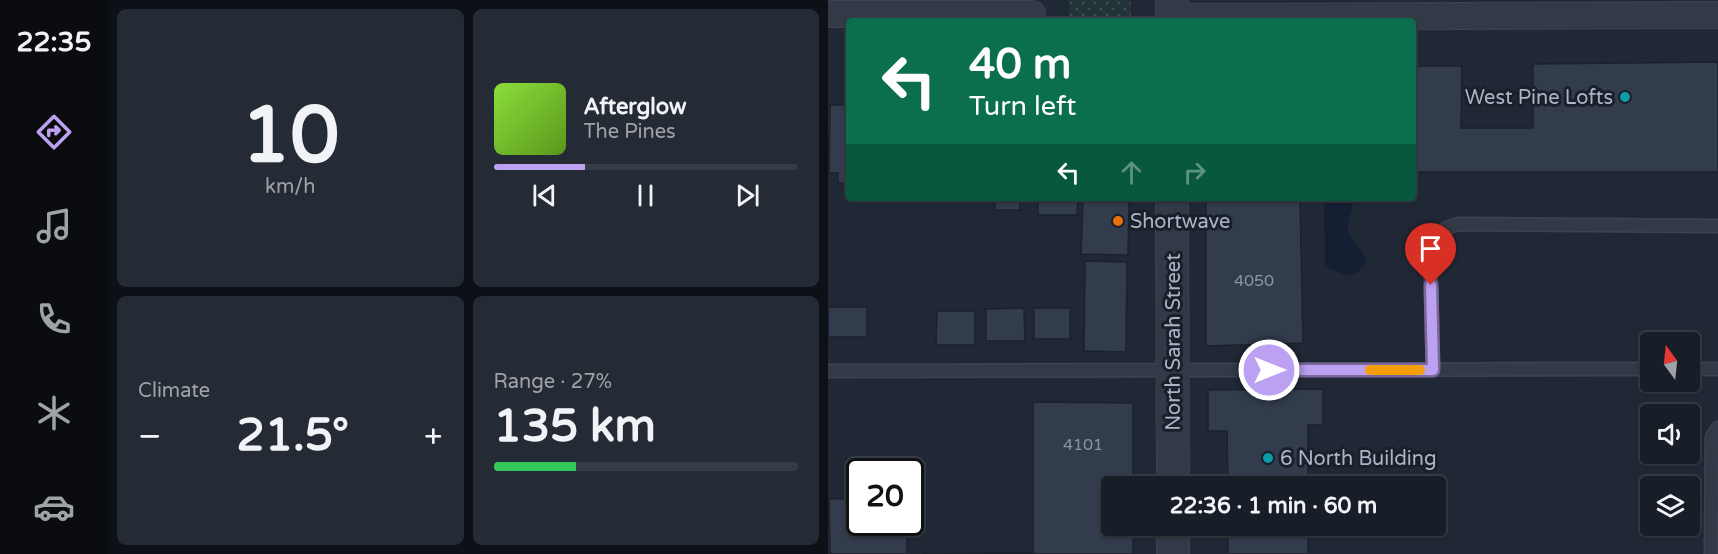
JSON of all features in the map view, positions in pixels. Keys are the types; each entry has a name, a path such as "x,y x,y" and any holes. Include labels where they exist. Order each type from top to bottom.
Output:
{"street":[{"path":"1172,13 1718,15"},
{"path":"828,14 1032,14"},
{"name":"North Sarah Street","path":"1172,201 1173,476"},
{"path":"1173,536 1173,554"}],"lane":[{"path":"1433,370 1430,248 1434,236 1444,228 1458,224 1718,226"},
{"path":"828,371 1640,369"},
{"path":"1700,369 1718,369"},
{"path":"1711,554 1712,437 1718,428"}],"shaded area":[{"path":"1069,0 1131,0 1131,18 1069,18"}],"water":[{"path":"1324,201 1353,201 1348,229 1366,263 1358,272 1347,276 1325,266"}],"building":[{"name":"West Pine Lofts","path":"1718,62 1718,172 1416,172 1416,66 1462,66 1461,128 1533,128 1533,64"},
{"path":"830,105 846,105 846,183 838,183 838,173 829,173"},
{"path":"995,201 1020,201 1020,210 995,210"},
{"path":"1038,201 1078,201 1077,215 1038,215"},
{"path":"1083,201 1129,201 1128,255 1081,254"},
{"path":"1206,201 1300,201 1303,343 1206,346"},
{"path":"1085,261 1127,262 1126,352 1084,351"},
{"path":"828,307 867,307 867,337 828,337"},
{"path":"1024,308 1025,341 986,341 986,309"},
{"path":"1034,308 1070,308 1070,339 1034,339"},
{"path":"937,311 975,311 975,345 936,345"},
{"name":"6 North Building","path":"1323,389 1323,425 1308,425 1308,476 1228,476 1227,431 1208,431 1208,390"},
{"path":"1033,402 1133,403 1133,476 1101,476 1101,536 1133,536 1133,554 921,554 1033,553"},
{"path":"846,498 846,536 907,536 907,554 830,554 829,499"},
{"name":"6 North Building","path":"1228,536 1308,536 1308,554 1228,554"}],"slow traffic":[{"path":"1370,370 1420,370"}],"place":[{"name":"West Pine Lofts","path":"1625,97"},
{"name":"Shortwave","path":"1118,221"},
{"name":"6 North Building","path":"1268,458"}],"route":[{"path":"1269,370 1433,370 1431,285"}]}
